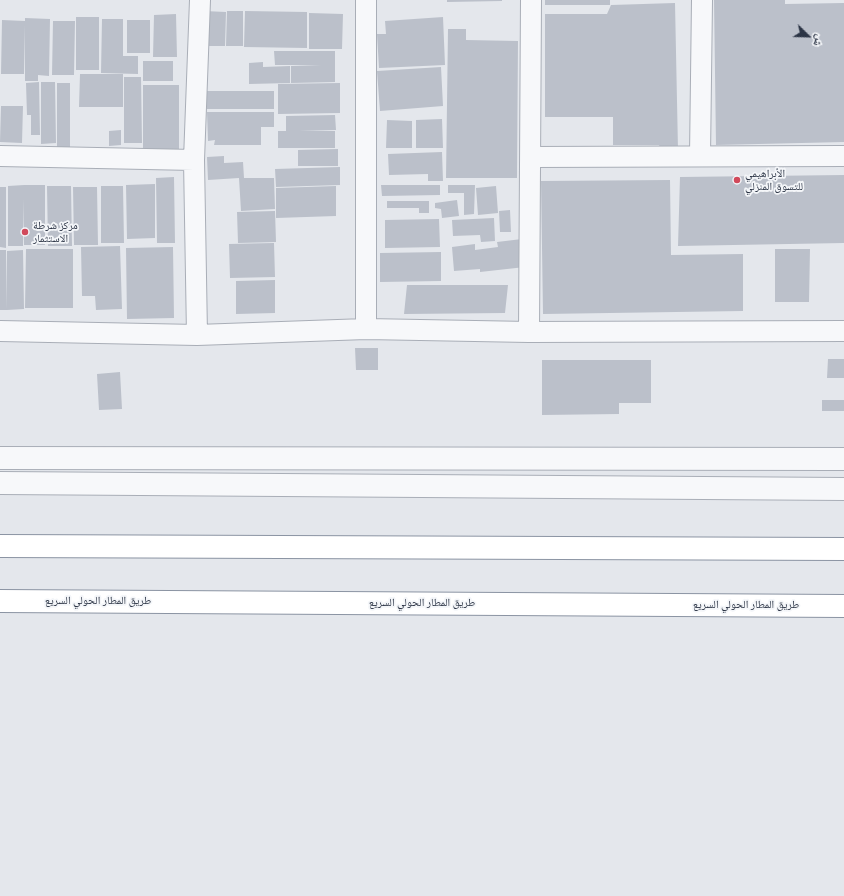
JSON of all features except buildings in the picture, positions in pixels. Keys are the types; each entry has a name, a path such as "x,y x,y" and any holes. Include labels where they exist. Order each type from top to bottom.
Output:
{"highway":[{"path":"0,546 844,549"},
{"name":"طريق المطار الحولي السريع","path":"0,601 844,606"}],"street":[{"path":"197,335 194,160 200,0"},
{"path":"366,0 366,329"},
{"path":"529,332 531,0"},
{"path":"700,156 702,0"},
{"path":"0,156 194,160"},
{"path":"531,157 844,156"},
{"path":"0,331 197,335 366,329 529,332 844,331"},
{"path":"0,458 844,459"},
{"path":"0,483 844,489"}],"place":[{"name":"الأبراهيمي للتسوق المنزلي","path":"737,180"},
{"name":"مركز شرطة الاستثمار","path":"25,232"}]}
